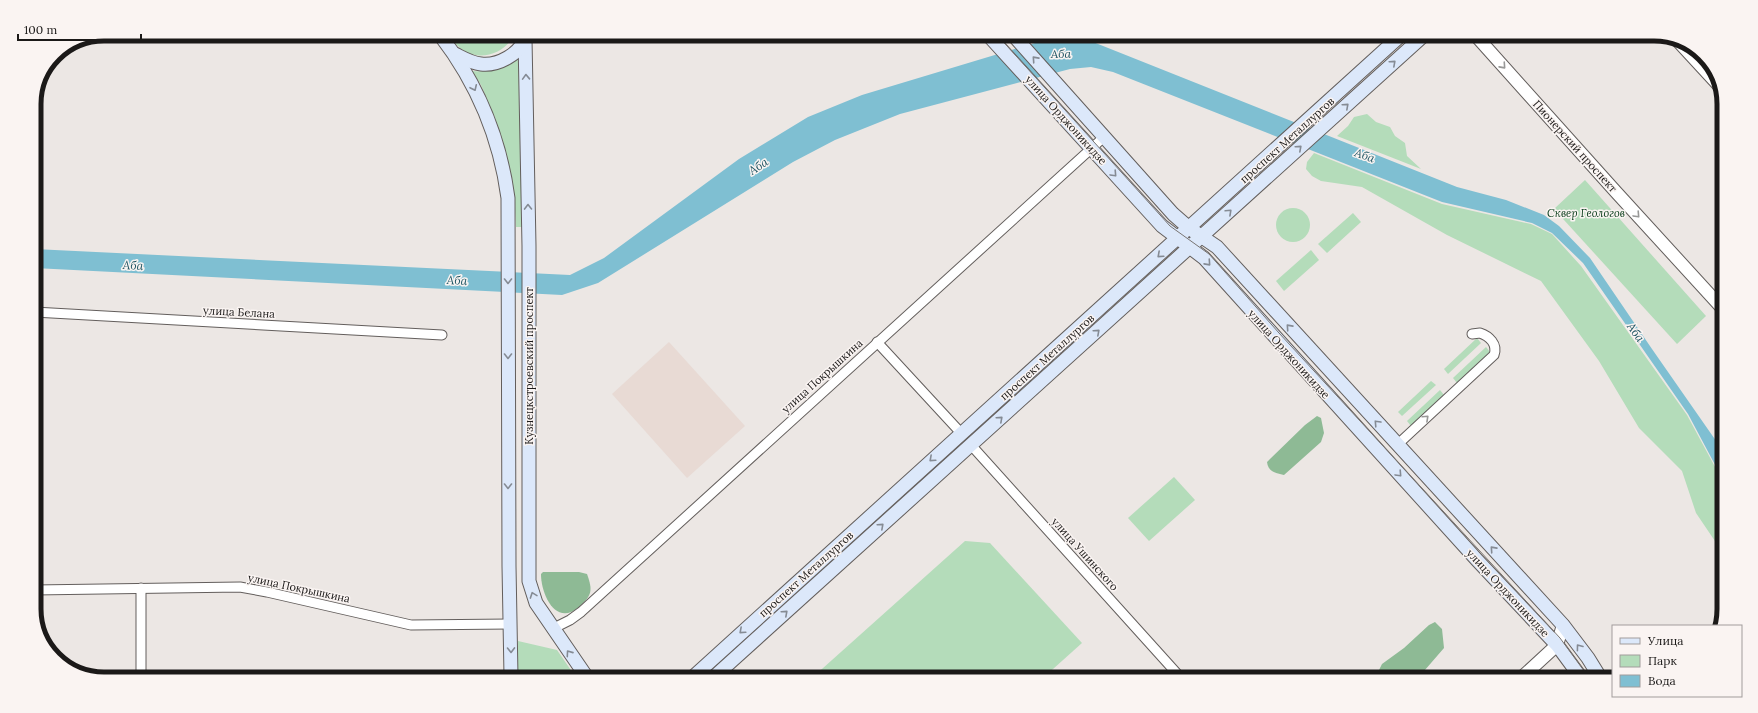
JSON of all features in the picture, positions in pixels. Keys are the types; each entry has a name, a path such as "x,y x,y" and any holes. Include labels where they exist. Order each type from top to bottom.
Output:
{"main road":[{"name":"Кузнецкстроевский проспект","path":"445,41 455,54 471,80 482,103 499,155 508,198 511,672"},
{"path":"455,54 469,61 482,65 507,58 516,51 522,41"},
{"name":"Кузнецкстроевский проспект","path":"525,41 529,246 529,581 536,603 583,672"},
{"name":"улица Орджоникидзе","path":"994,41 1162,226 1177,239 1204,258 1477,560 1557,645 1577,672"},
{"name":"улица Орджоникидзе","path":"1018,41 1174,214 1189,228 1217,247 1563,625 1597,672"},
{"name":"проспект Металлургов","path":"698,672 961,433 1261,164 1395,41"},
{"name":"проспект Металлургов","path":"720,672 1418,41"}],"street":[{"name":"Пионерский проспект","path":"1481,41 1717,303"},
{"path":"1682,48 1712,81"},
{"name":"улица Покрышкина","path":"552,628 570,620 581,612 1104,137"},
{"name":"улица Белана","path":"41,312 442,335"},
{"path":"1397,445 1494,355 1495,349 1490,339 1480,332 1472,334"},
{"path":"877,342 961,433"},
{"name":"улица Ушинского","path":"971,445 1176,672"},
{"path":"141,588 141,672"},
{"name":"улица Покрышкина","path":"41,590 240,588 267,592 410,625 510,624"},
{"path":"1528,672 1557,645 1563,625"}],"shaded area":[{"path":"669,342 745,426 687,478 612,394"}],"green space":[{"path":"454,41 511,41 504,48 497,52 482,56 466,52"},
{"path":"519,55 523,227 516,227 514,194 511,178 495,118 481,85 472,71 498,69 514,60"},
{"path":"1367,114 1376,122 1390,127 1395,136 1405,143 1407,156 1421,169 1337,136 1348,126 1354,117"},
{"path":"1314,153 1442,204 1531,224 1552,234 1581,266 1687,415 1717,471 1717,544 1696,513 1682,471 1639,428 1599,361 1541,281 1447,235 1362,187 1321,181 1312,176 1306,169 1307,162"},
{"name":"Сквер Геологов","path":"1585,180 1706,316 1677,344 1554,209"},
{"path":"1290,208 1296,208 1300,209 1307,215 1310,225 1309,232 1303,239 1296,242 1290,242 1286,241 1279,235 1276,228 1276,222 1277,218 1283,211"},
{"path":"1353,213 1361,222 1327,253 1318,244"},
{"path":"1311,250 1319,260 1284,291 1276,281"},
{"path":"1477,338 1481,343 1448,374 1444,369"},
{"path":"1486,347 1490,352 1457,383 1453,378"},
{"path":"1431,381 1436,385 1402,416 1398,412"},
{"path":"1440,390 1444,395 1411,426 1407,421"},
{"path":"1317,416 1321,418 1324,433 1321,442 1284,475 1275,473 1271,470 1267,462 1305,425"},
{"path":"1174,477 1195,500 1149,541 1128,518"},
{"path":"965,541 990,543 1082,643 1050,672 819,672"},
{"path":"543,572 579,572 587,574 591,589 589,596 579,607 571,612 563,613 557,611 551,606 544,591 541,574"},
{"path":"1435,622 1442,629 1444,648 1423,672 1378,672 1382,664 1404,648 1429,625"},
{"path":"518,641 557,650 572,672 517,672"}],"water":[{"name":"Аба","path":"1041,41 1091,41 1457,187 1506,200 1544,215 1559,226 1590,258 1717,442 1717,468 1688,414 1583,263 1552,233 1532,223 1442,202 1113,72 1091,67 1070,69 900,114 835,140 793,162 598,283 562,295 41,268 41,249 570,275 604,258 739,159 808,117 862,95"}],"tram line":[{"path":"1003,41 1170,226 1209,254 1279,333 1560,638 1585,672"}]}
